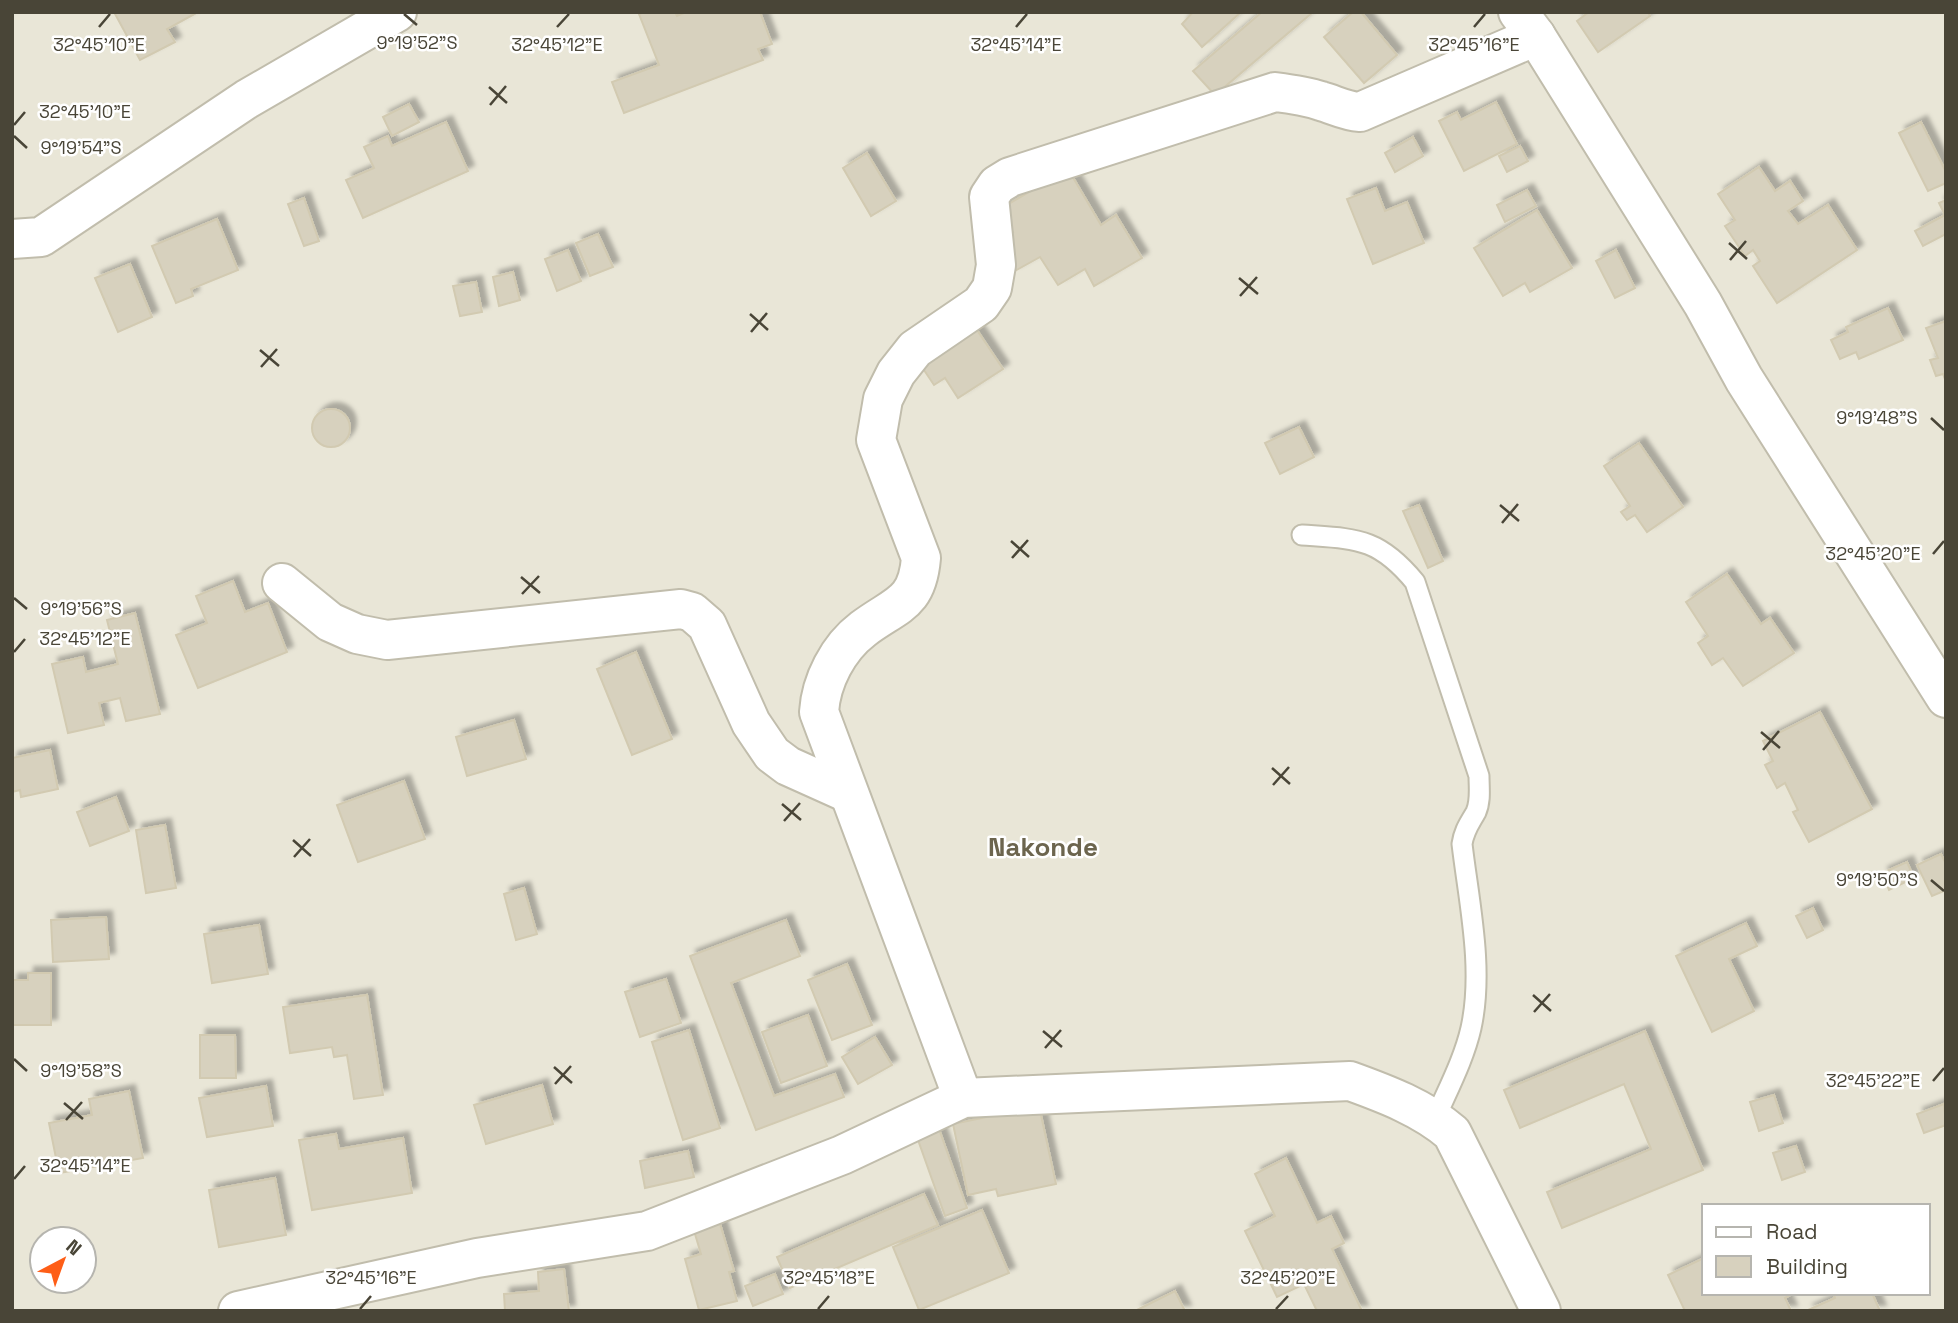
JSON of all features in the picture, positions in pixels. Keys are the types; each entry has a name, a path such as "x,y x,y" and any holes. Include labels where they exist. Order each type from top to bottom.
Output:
{"street":[{"path":"12,239 41,237 247,99 397,12"},
{"path":"963,1098 819,712 820,692 834,662 861,630 904,603 919,577 921,558 876,440 883,399 896,373 915,349 981,304 992,288 996,265 989,197 992,190 1010,177 1275,92 1298,94 1345,111 1360,112 1528,21 1703,304 1752,391 1946,698"},
{"path":"282,583 330,622 356,634 387,640 681,609 692,612 707,625 751,723 772,754 788,766 848,793"},
{"path":"238,1311 477,1258 647,1231 842,1155 963,1098 1350,1081 1387,1094 1435,1119 1452,1133 1541,1311"}],"lane":[{"path":"1302,535 1357,539 1374,545 1403,567 1415,582 1479,776 1477,810 1467,825 1462,844 1475,958 1473,1014 1466,1046 1435,1119"}],"shaded area":[{"path":"12,12 1946,12 1946,1311 12,1311"}],"building":[{"path":"114,12 198,12 167,29 175,42 140,60"},
{"path":"675,12 677,16 686,12 760,12 772,44 758,49 763,60 624,113 612,82 659,65 639,14"},
{"path":"1193,12 1241,12 1202,47 1182,24"},
{"path":"1262,12 1313,12 1215,95 1193,71"},
{"path":"1353,12 1361,12 1397,55 1364,83 1324,37"},
{"path":"1589,12 1648,12 1650,16 1598,52 1577,21"},
{"path":"1496,102 1517,144 1464,171 1439,121 1457,112 1461,120"},
{"path":"409,104 419,122 392,136 383,117"},
{"path":"446,122 468,171 363,218 346,180 374,168 364,147 388,136 392,146"},
{"path":"1921,122 1946,172 1946,183 1928,191 1899,133"},
{"path":"1413,137 1423,156 1395,172 1385,153"},
{"path":"1520,146 1528,161 1507,172 1499,156"},
{"path":"867,153 896,201 871,216 843,168"},
{"path":"1759,167 1775,191 1790,181 1803,201 1788,211 1798,224 1828,205 1857,250 1777,303 1753,266 1760,261 1753,250 1745,256 1725,226 1735,220 1718,194"},
{"path":"1068,169 1101,225 1116,215 1142,258 1094,286 1085,269 1058,285 1040,257 1013,272 995,242 1013,232 1000,209"},
{"path":"1376,188 1385,211 1407,202 1424,243 1373,264 1347,199"},
{"path":"1527,190 1536,206 1505,222 1497,205"},
{"path":"304,198 319,241 304,246 288,204"},
{"path":"1946,200 1946,234 1923,246 1915,231 1945,215 1939,203"},
{"path":"1537,210 1572,268 1530,292 1525,283 1503,296 1474,248"},
{"path":"217,219 238,270 191,289 193,296 176,303 152,246"},
{"path":"598,234 613,267 590,276 576,243"},
{"path":"568,250 581,281 557,291 545,259"},
{"path":"1616,250 1635,288 1615,298 1596,261"},
{"path":"130,264 152,317 118,332 95,278"},
{"path":"513,272 520,300 499,306 493,277"},
{"path":"476,282 482,312 460,316 453,286"},
{"path":"1888,308 1903,340 1859,359 1856,352 1840,359 1831,340 1848,332 1846,327"},
{"path":"969,318 1003,369 958,398 945,378 934,385 922,367 933,360 924,346"},
{"path":"1946,321 1946,382 1943,374 1936,376 1930,360 1938,358 1926,328"},
{"path":"331,409 344,415 350,428 344,441 331,447 318,441 312,428 318,415"},
{"path":"1299,427 1314,457 1280,474 1265,443"},
{"path":"1639,443 1683,507 1647,532 1635,515 1627,520 1621,512 1630,506 1604,466"},
{"path":"1419,505 1443,561 1428,568 1403,511"},
{"path":"1727,574 1761,624 1770,618 1794,653 1743,686 1723,658 1712,665 1698,643 1708,636 1686,602"},
{"path":"233,581 245,612 268,603 287,652 198,688 176,635 207,623 196,596"},
{"path":"135,613 160,714 126,721 120,698 99,703 104,725 68,733 52,664 83,657 86,672 118,664 107,620"},
{"path":"636,652 672,739 632,755 597,669"},
{"path":"1820,712 1872,809 1809,842 1793,812 1798,810 1785,783 1777,788 1765,765 1773,761 1763,741"},
{"path":"514,720 526,759 467,776 456,737"},
{"path":"50,750 58,789 21,797 20,790 12,792 12,758"},
{"path":"404,781 425,839 358,862 337,805"},
{"path":"116,797 129,831 90,846 77,812"},
{"path":"165,825 176,888 146,893 136,830"},
{"path":"1941,854 1946,864 1946,890 1932,896 1917,865"},
{"path":"1907,862 1914,878 1889,890 1882,873"},
{"path":"524,888 537,934 516,940 504,894"},
{"path":"1813,908 1823,930 1807,938 1796,916"},
{"path":"106,917 109,959 53,962 51,920"},
{"path":"786,920 800,956 731,983 774,1096 835,1074 844,1097 756,1130 690,956"},
{"path":"1746,923 1757,946 1729,959 1754,1011 1712,1032 1676,956"},
{"path":"259,925 268,974 212,983 204,934"},
{"path":"847,964 872,1025 832,1040 808,980"},
{"path":"28,973 51,973 51,1025 12,1025 12,980 28,980"},
{"path":"666,979 681,1023 640,1037 625,992"},
{"path":"367,995 383,1095 354,1099 347,1055 334,1057 332,1047 290,1053 283,1007"},
{"path":"808,1015 827,1066 781,1083 762,1032"},
{"path":"689,1030 720,1128 683,1140 652,1042"},
{"path":"1645,1031 1703,1170 1562,1228 1547,1192 1651,1149 1624,1084 1520,1128 1504,1090"},
{"path":"200,1035 235,1035 236,1078 200,1078"},
{"path":"875,1037 892,1065 858,1084 842,1057"},
{"path":"542,1085 553,1124 486,1144 474,1105"},
{"path":"266,1086 273,1126 207,1137 199,1098"},
{"path":"129,1091 143,1158 59,1173 49,1123 92,1115 89,1099"},
{"path":"1774,1095 1783,1123 1759,1131 1750,1102"},
{"path":"1944,1104 1946,1125 1924,1133 1917,1114"},
{"path":"1039,1106 1056,1184 998,1196 996,1189 968,1195 953,1124"},
{"path":"939,1129 967,1208 945,1216 917,1137"},
{"path":"336,1134 339,1149 403,1138 412,1193 312,1210 299,1140"},
{"path":"1796,1146 1805,1172 1782,1180 1773,1153"},
{"path":"688,1151 694,1177 645,1188 640,1161"},
{"path":"1286,1158 1317,1223 1331,1216 1344,1243 1332,1249 1362,1311 1317,1311 1304,1284 1277,1297 1245,1231 1275,1216 1255,1174"},
{"path":"275,1178 286,1235 219,1247 209,1190"},
{"path":"924,1194 938,1225 790,1288 777,1257"},
{"path":"982,1210 1009,1273 919,1310 893,1247"},
{"path":"718,1217 734,1271 729,1272 737,1301 699,1310 685,1259 701,1254 692,1224"},
{"path":"1702,1259 1702,1295 1790,1295 1785,1298 1791,1311 1685,1311 1668,1275"},
{"path":"564,1269 569,1311 505,1311 504,1294 539,1291 538,1272"},
{"path":"775,1274 783,1294 753,1306 745,1286"},
{"path":"1175,1291 1185,1311 1135,1311"},
{"path":"1834,1295 1873,1295 1880,1311 1806,1311 1835,1298"}],"district":[{"name":"Nakonde","path":"1043,847"}]}
